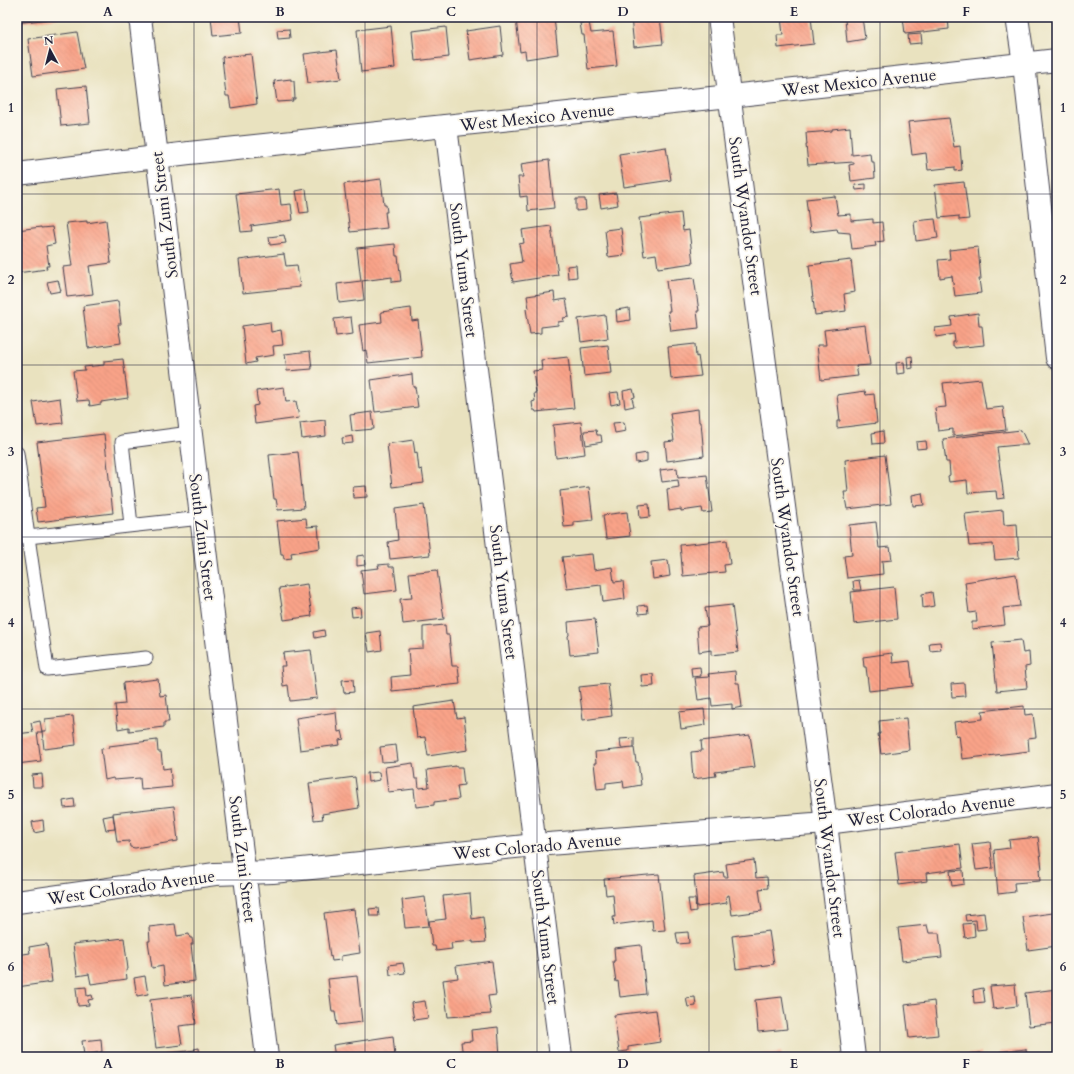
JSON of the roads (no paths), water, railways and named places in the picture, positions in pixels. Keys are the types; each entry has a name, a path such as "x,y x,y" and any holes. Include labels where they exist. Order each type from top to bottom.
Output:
{"street":[{"name":"South Zuni Street","path":"140,17 267,1057"},
{"name":"South Wyandot Street","path":"719,17 826,823 854,1057"},
{"path":"1017,17 1024,64 1057,358"},
{"name":"West Mexico Avenue","path":"17,174 157,157 1057,60"},
{"name":"South Yuma Street","path":"446,126 561,1057"},
{"name":"West Colorado Avenue","path":"17,902 215,874 273,872 535,845 826,823 1057,794"}],"lane":[{"path":"131,525 122,442 190,433"},
{"path":"17,453 47,669 146,658"},
{"path":"28,537 201,518"}]}
